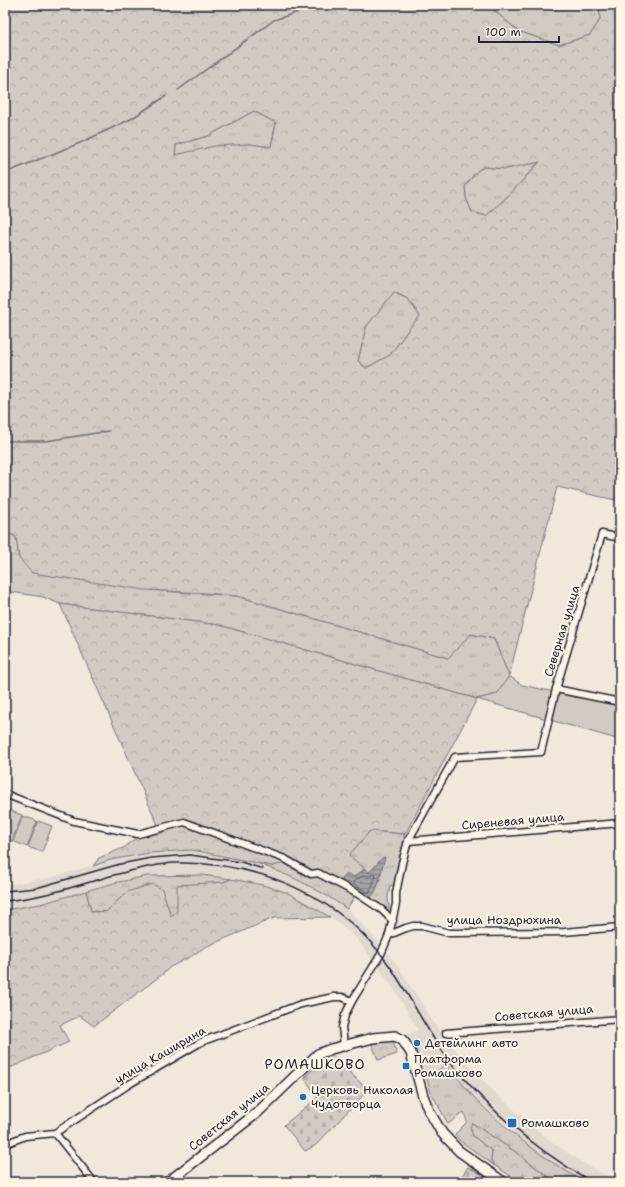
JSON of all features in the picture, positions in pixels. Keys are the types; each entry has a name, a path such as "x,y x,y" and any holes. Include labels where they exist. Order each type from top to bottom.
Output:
{"street":[{"name":"Северная улица","path":"620,538 602,534 556,689 620,702"},
{"path":"344,1045 342,1027 343,1020 352,1001 381,954 389,935 393,921 402,863 408,841 455,757 541,752 556,689"},
{"path":"5,794 74,822 138,834 184,822 285,859 312,874 318,873 358,894 382,910 393,921"},
{"name":"Сиреневая улица","path":"408,841 620,823"},
{"name":"улица Ноздрюхина","path":"389,935 413,926 422,926 449,933 564,932 620,927"},
{"name":"улица Каширина","path":"55,1133 131,1083 201,1042 301,1004 334,997 352,1001"},
{"name":"Советская улица","path":"446,1033 620,1019"},
{"name":"Советская улица","path":"168,1182 257,1113 318,1054 344,1045 386,1036 401,1038 411,1053 423,1096 429,1111 442,1133 459,1151 503,1182"},
{"path":"5,1144 25,1136 55,1133 94,1182"}],"shaded area":[{"path":"192,850 248,860 265,866 315,889 347,909 378,941 395,962 439,1031 490,1088 553,1143 588,1166 618,1182 584,1182 535,1150 494,1116 473,1096 446,1064 427,1079 417,1059 402,1037 418,1030 381,970 355,937 330,917 288,893 263,885 203,875 147,876 114,883 40,904 5,910 5,884 54,877 110,860 149,853"}],"green space":[{"path":"5,5 489,5 518,31 559,45 590,35 600,20 600,5 620,5 620,501 557,487 509,676 494,639 471,634 448,658 237,596 145,590 32,573 19,558 16,537 5,531","holes":["254,111 276,123 271,147 250,144 215,146 175,155 176,145 208,136","540,162 509,195 486,216 472,212 466,198 465,186 478,170 484,167 506,169","394,292 408,299 420,316 390,355 366,368 358,361 366,327"]},
{"path":"489,5 600,5 600,20 590,35 559,45 518,31"},
{"path":"254,111 276,123 271,147 250,144 175,155 176,145 208,136"},
{"path":"540,161 509,195 486,216 472,212 466,198 465,186 478,170 484,167 506,169"},
{"path":"394,292 408,299 420,316 390,355 366,368 358,361 366,327"},
{"path":"5,531 16,537 19,558 130,587 170,592 237,596 448,658 471,634 494,639 509,676 497,694 477,699 219,625 60,604 43,597 5,591"},
{"path":"60,604 219,625 477,699 405,834 370,831 349,855 365,869 354,877 347,874 340,881 321,870 312,871 294,861 272,866 192,850 149,853 110,860 93,866 99,858 125,847 137,837 163,833 158,825"},
{"path":"509,676 522,685 620,706 620,740 477,699 497,694"},
{"path":"8,810 22,815 12,841 5,839 5,817"},
{"path":"23,816 37,821 27,847 13,841"},
{"path":"38,821 52,826 42,852 28,847"},
{"path":"370,831 405,834 394,885 390,886 388,897 389,909 386,915 370,898 376,890 380,880 380,860 375,868 369,873 349,855"},
{"path":"248,860 272,866 287,862 310,876 318,877 356,894 347,909 299,881"},
{"path":"203,875 231,879 171,916 162,889 127,892 106,912 91,911 86,891 147,876"},
{"path":"231,879 263,885 288,893 330,917 274,918 205,947 190,957 170,967 94,1026 80,1016 60,1025 69,1042 5,1070 5,910 40,904 86,891 91,911 106,912 127,892 152,884 162,889 171,916 177,911 177,885 224,882"},
{"path":"392,1040 397,1054 378,1060 372,1044"},
{"path":"330,1053 368,1090 316,1145 305,1151 284,1125 318,1097 304,1078"},
{"path":"446,1064 484,1108 511,1132 539,1153 584,1182 547,1182 550,1178 514,1151 472,1123 473,1136 492,1151 491,1160 495,1166 459,1140 455,1134 467,1122 464,1112 448,1124 431,1092 427,1079"},
{"path":"472,1123 514,1151 550,1178 547,1182 520,1182 495,1166 491,1160 492,1151 473,1136 470,1127"},
{"path":"468,1167 496,1182 458,1182"}],"water":[{"path":"383,857 385,857 378,884 370,898 344,883 342,879 347,874 354,877 365,869 369,872"}],"waterway":[{"path":"178,90 274,20 320,5"},
{"path":"5,173 80,143 131,119 166,96"},
{"path":"5,441 46,441 109,431"}],"railway":[{"path":"5,891 36,888 120,864 151,858 190,855 241,862 263,869"},
{"path":"5,901 47,894 137,869 175,863 206,864 237,869 268,877 296,888 324,903 349,921 371,943 391,968 438,1045 456,1069 486,1102 537,1146 573,1171 592,1182"}],"place":[{"name":"Детейлинг авто","path":"417,1043"},
{"name":"Платформа Ромашково","path":"406,1066"},
{"name":"Церковь Николая Чудотворца","path":"303,1097"},
{"name":"Ромашково","path":"512,1123"}],"district":[{"name":"РОМАШКОВО","path":"315,1064"}]}
